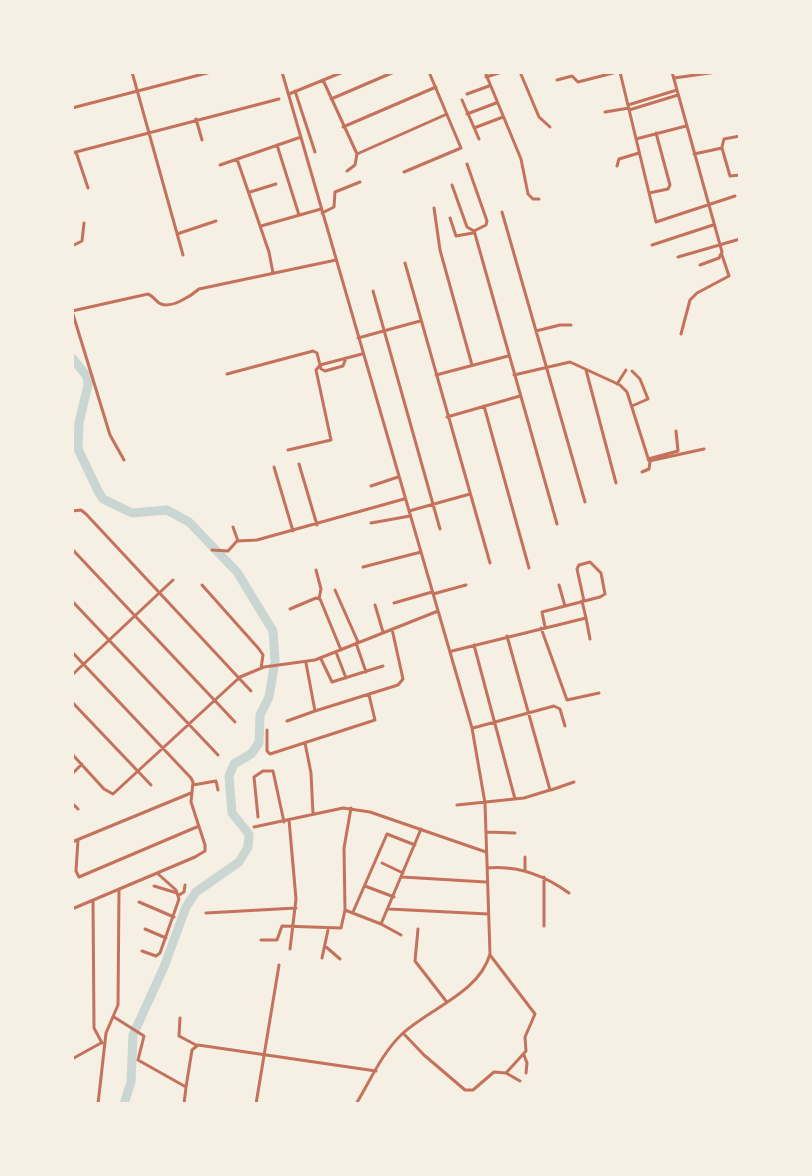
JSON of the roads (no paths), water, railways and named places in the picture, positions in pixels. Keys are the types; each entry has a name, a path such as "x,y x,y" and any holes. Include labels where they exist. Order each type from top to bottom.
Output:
{"street":[{"path":"132,72 183,255"},
{"path":"72,108 211,72"},
{"path":"282,72 404,499 452,651 472,728 485,802 490,954 479,977 403,1033 356,1104"},
{"path":"288,94 343,72"},
{"path":"331,99 394,72"},
{"path":"404,172 461,149 429,72"},
{"path":"485,72 489,87 522,162 528,194 533,199 539,199"},
{"path":"486,77 502,72"},
{"path":"520,72 539,117 550,127"},
{"path":"557,80 572,76 578,82 619,72 657,222 735,196"},
{"path":"672,72 707,206 729,276 693,296 681,334"},
{"path":"674,78 717,72"},
{"path":"323,80 357,154 353,167 347,171"},
{"path":"343,127 436,87"},
{"path":"467,94 489,87"},
{"path":"296,91 315,152"},
{"path":"605,112 628,108 678,93"},
{"path":"88,188 74,152 279,99"},
{"path":"462,100 479,139"},
{"path":"467,114 496,103"},
{"path":"357,154 447,114"},
{"path":"474,128 503,117"},
{"path":"196,119 202,140"},
{"path":"636,139 686,126"},
{"path":"649,193 668,189 670,185 656,133"},
{"path":"220,165 301,136"},
{"path":"740,136 724,139 722,148 730,176 740,175"},
{"path":"277,145 299,215"},
{"path":"694,154 722,148"},
{"path":"617,166 620,159 639,153"},
{"path":"237,159 261,226 273,273"},
{"path":"450,218 458,237 486,225 487,221 467,164"},
{"path":"261,226 334,207 334,192 360,182"},
{"path":"250,192 276,184"},
{"path":"452,185 466,225 474,232 556,524"},
{"path":"434,208 440,250 472,365"},
{"path":"502,212 585,502"},
{"path":"177,234 216,221"},
{"path":"72,246 82,241 84,223"},
{"path":"652,245 713,225"},
{"path":"678,257 740,239"},
{"path":"700,265 722,255"},
{"path":"124,460 110,435 72,311 148,294 162,304 170,304 194,294 199,289 336,260"},
{"path":"405,263 490,563"},
{"path":"373,291 440,529"},
{"path":"358,338 420,321"},
{"path":"536,331 560,325 571,325"},
{"path":"227,374 313,351 317,353 324,371 343,366 346,358"},
{"path":"288,450 332,440 315,370 320,365 362,354"},
{"path":"436,375 508,356"},
{"path":"514,375 570,362 617,384 627,392 649,461 649,469 642,472"},
{"path":"617,384 626,369"},
{"path":"586,370 616,483"},
{"path":"632,371 640,379 648,399 632,406"},
{"path":"447,417 520,396"},
{"path":"484,406 529,568"},
{"path":"649,461 678,451 676,430"},
{"path":"649,461 704,449"},
{"path":"299,464 317,525"},
{"path":"274,467 294,531"},
{"path":"371,486 398,477"},
{"path":"409,511 470,494"},
{"path":"212,550 228,551 237,541 257,540 294,531 404,499"},
{"path":"72,511 84,512 251,691"},
{"path":"371,523 411,516"},
{"path":"233,527 237,541"},
{"path":"72,549 235,722"},
{"path":"363,567 421,552"},
{"path":"590,639 586,618 583,601 577,569 579,565 590,562 602,573 606,592 583,601 542,612 543,627 567,700 599,693"},
{"path":"316,570 321,589 319,599 346,678"},
{"path":"72,675 173,580"},
{"path":"202,585 259,649 263,655 262,667"},
{"path":"394,603 466,585"},
{"path":"559,585 565,606"},
{"path":"335,590 357,643 366,672"},
{"path":"290,609 319,599"},
{"path":"72,601 218,755"},
{"path":"375,605 383,632"},
{"path":"72,754 111,794 240,677 262,667 306,663 321,658 438,611"},
{"path":"452,651 586,618"},
{"path":"287,721 403,681 392,629"},
{"path":"507,636 550,790"},
{"path":"474,645 515,799"},
{"path":"72,652 191,778 193,785 190,793 205,845 202,854 72,909"},
{"path":"321,658 331,681 383,666"},
{"path":"306,663 315,711"},
{"path":"267,730 267,751 270,754 375,720 369,694"},
{"path":"72,702 151,785"},
{"path":"472,728 557,706 565,726"},
{"path":"305,743 311,773 313,814"},
{"path":"72,774 82,764"},
{"path":"258,817 254,777 263,771 273,771 284,822"},
{"path":"193,785 216,781 218,790"},
{"path":"458,805 515,799 574,782"},
{"path":"72,843 190,793"},
{"path":"72,803 78,809"},
{"path":"261,940 277,940 280,927 327,930 341,928 345,910 343,860 351,808"},
{"path":"254,827 351,808 365,810 486,852"},
{"path":"289,820 296,908 290,949"},
{"path":"78,840 76,871 79,877 199,826"},
{"path":"381,924 421,829"},
{"path":"486,832 515,832"},
{"path":"353,912 387,834 415,845"},
{"path":"525,857 525,871"},
{"path":"382,863 402,875 486,882"},
{"path":"487,868 525,871 544,877 569,893"},
{"path":"157,873 178,894"},
{"path":"544,877 544,926"},
{"path":"154,886 178,894 184,892 185,885"},
{"path":"365,886 394,897"},
{"path":"98,1104 104,1043 119,996 119,890"},
{"path":"142,951 157,956 174,917 178,894"},
{"path":"93,900 94,1028 104,1043"},
{"path":"139,902 174,917"},
{"path":"206,913 296,908"},
{"path":"389,909 488,914"},
{"path":"345,910 381,924 401,935"},
{"path":"145,929 166,938"},
{"path":"418,929 415,961 446,1001"},
{"path":"322,958 327,930"},
{"path":"325,946 340,958"},
{"path":"490,954 535,1014 525,1037 526,1051 506,1073"},
{"path":"256,1104 279,965"},
{"path":"114,1017 144,1036 138,1060 186,1087"},
{"path":"180,1018 179,1036 196,1045 263,1052 376,1071"},
{"path":"403,1033 424,1055 465,1090 473,1090 494,1072 506,1073 520,1081"},
{"path":"72,1059 104,1043"},
{"path":"184,1104 192,1053 196,1045"},
{"path":"523,1054 527,1064 526,1073"}],"waterway":[{"path":"72,358 87,376 88,385 79,423 78,449 103,499 132,513 167,510 189,522 237,572 273,631 275,661 269,697 260,715 259,743 251,754 234,764 229,776 232,813 249,834 248,847 239,862 196,892 186,907 164,967 133,1035 131,1082 124,1104"}]}
